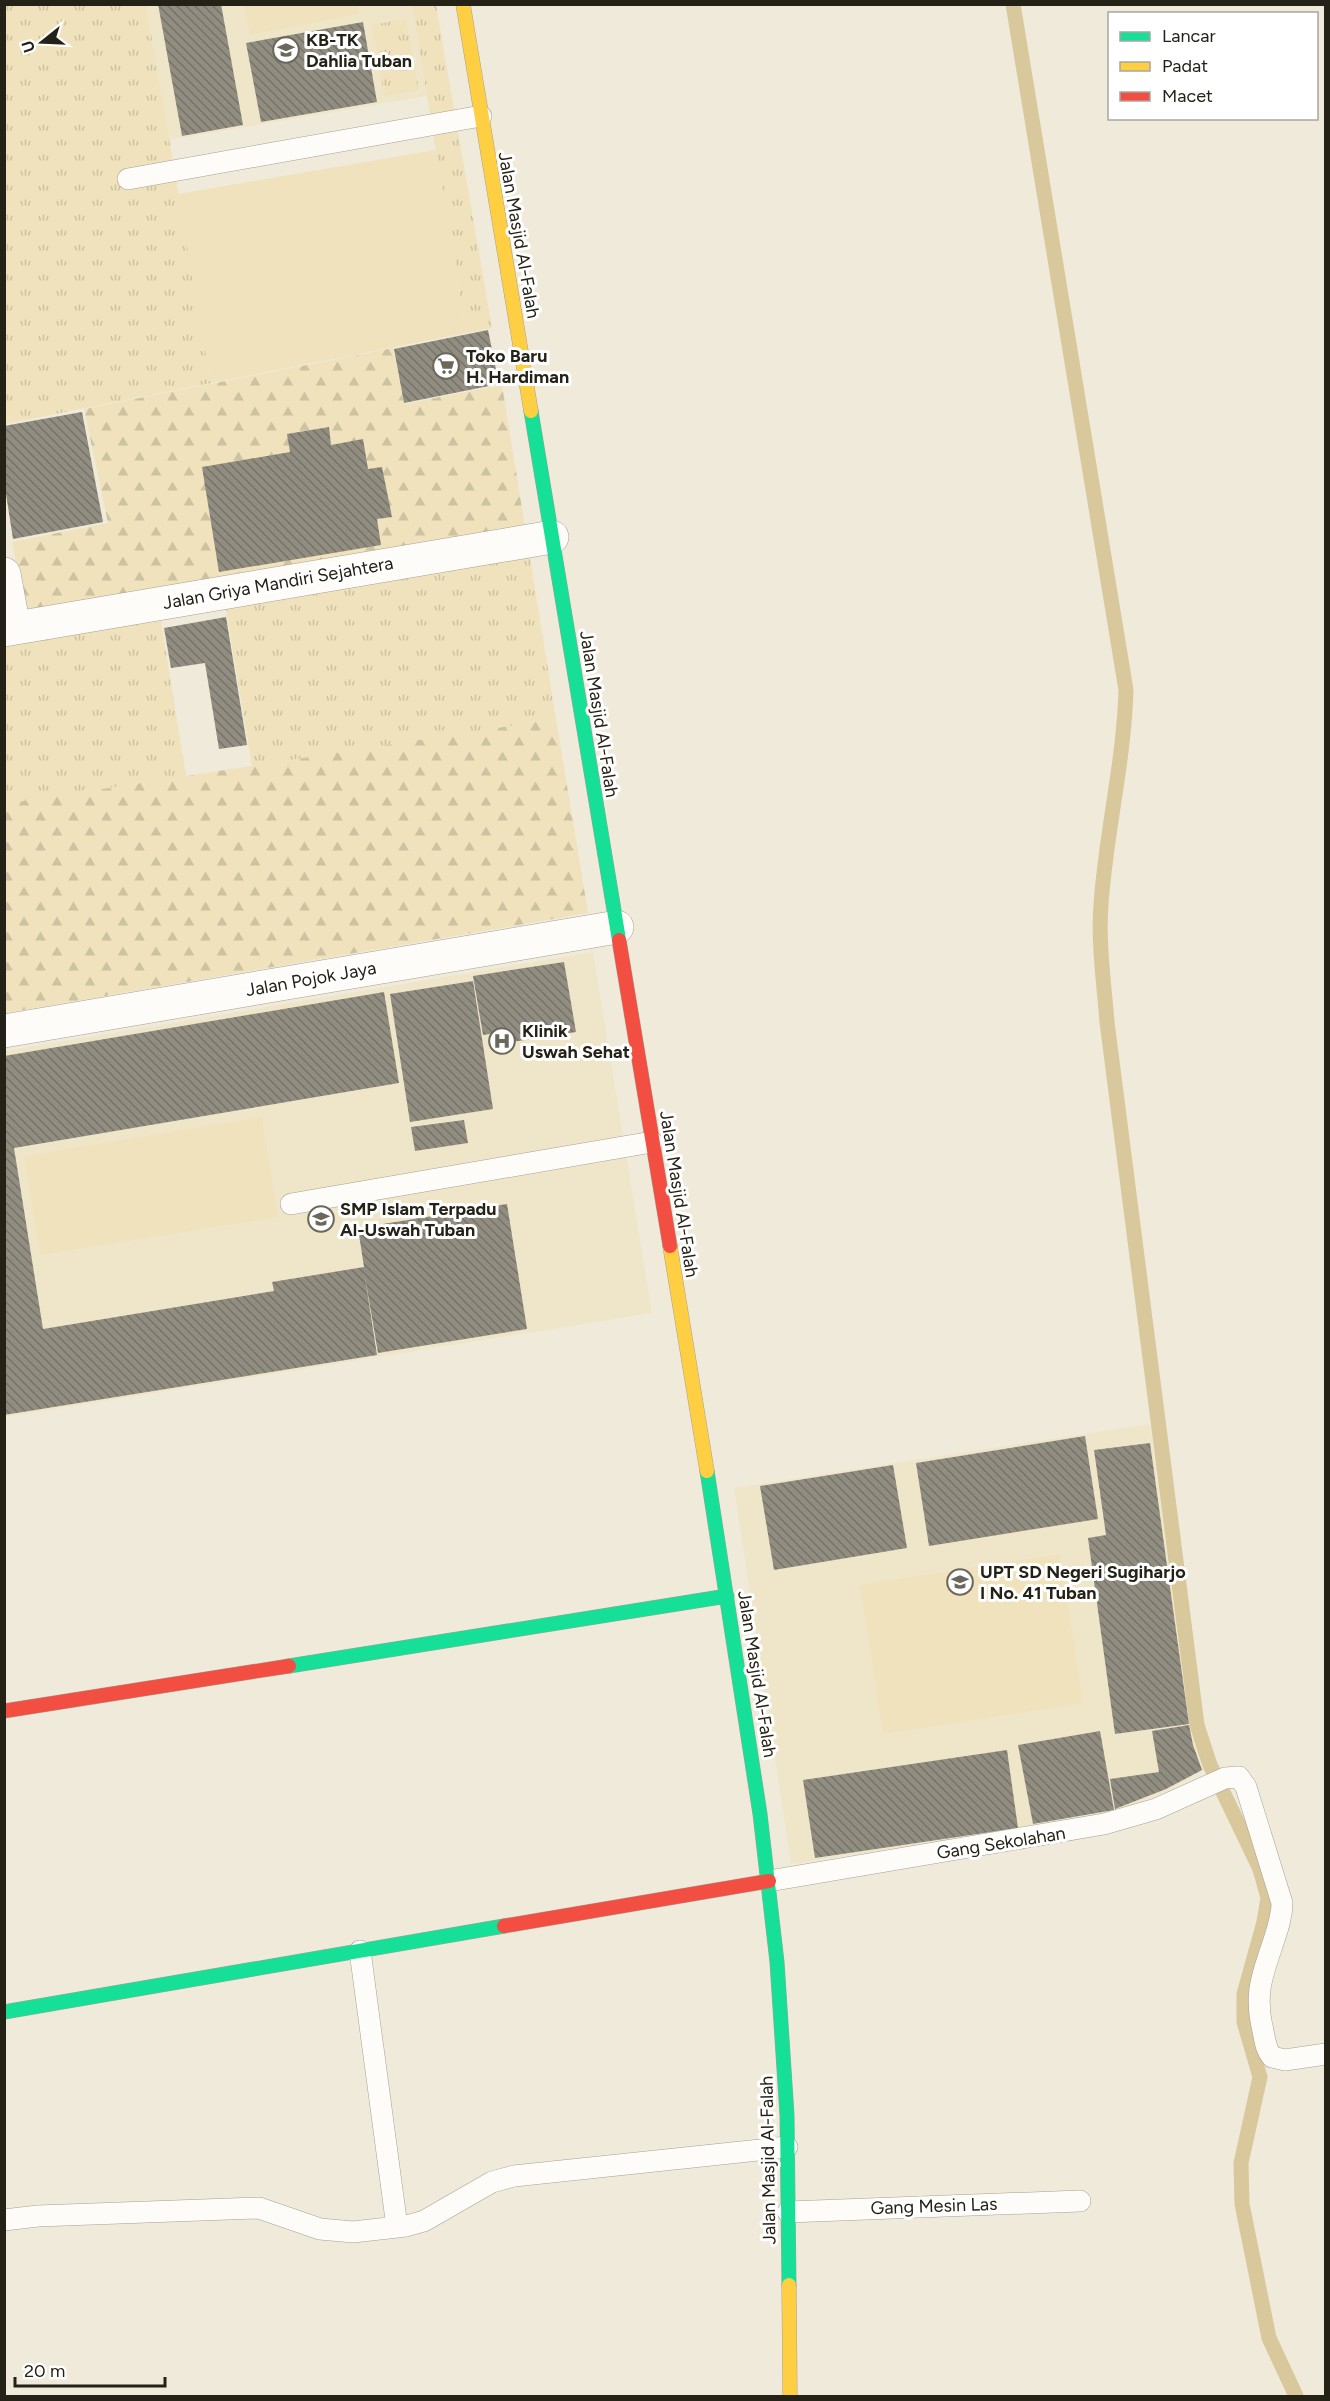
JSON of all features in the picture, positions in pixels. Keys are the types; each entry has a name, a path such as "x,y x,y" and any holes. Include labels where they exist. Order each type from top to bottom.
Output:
{"street":[{"name":"Jalan Masjid Al-Falah","path":"463,4 728,1596 769,1881 782,2033 787,2147 790,2397"},
{"name":"Jalan Griya Mandiri Sejahtera","path":"9,629 552,537"},
{"path":"4,574 9,629"},
{"name":"Jalan Pojok Jaya","path":"4,1031 616,927"},
{"path":"4,1711 728,1596"},
{"path":"4,2012 769,1881"}],"lane":[{"path":"128,179 481,116"},
{"path":"291,1204 652,1142"},
{"name":"Gang Sekolahan","path":"769,1881 1104,1824 1139,1816 1216,1782 1239,1777 1246,1787 1281,1895 1281,1917 1260,1981 1257,2006 1267,2049 1272,2057 1281,2060 1326,2054"},
{"path":"360,1951 397,2228"},
{"path":"4,2220 38,2216 251,2208 267,2210 320,2229 343,2233 397,2228 424,2221 492,2182 514,2176 787,2147"},
{"name":"Gang Mesin Las","path":"788,2212 1080,2201"}],"shaded area":[{"name":"KB-TK Dahlia Tuban","path":"146,5 412,5 427,96 169,140"},
{"name":"SMP Islam Terpadu Al-Uswah Tuban","path":"593,952 652,1313 5,1417 5,1051"},
{"name":"UPT SD Negeri Sugiharjo I No. 41 Tuban","path":"1150,1424 1191,1730 1204,1770 1167,1791 1115,1812 1030,1828 791,1864 734,1488"}],"green space":[{"path":"5,5 146,5 211,383 5,424"},
{"path":"244,5 357,5 359,14 250,35"},
{"path":"412,5 436,5 492,328 466,333"},
{"path":"406,19 419,90 384,96 372,25"},
{"path":"436,150 466,333 211,383 178,194"},
{"path":"393,348 404,404 502,385 525,527 25,610 12,542 108,523 84,409"},
{"path":"525,527 556,719 252,766 225,604 160,615 186,776 5,804 5,614"},
{"path":"556,719 588,913 5,1013 5,804"},
{"path":"262,1117 278,1217 40,1255 24,1156"},
{"path":"1060,1554 1083,1703 883,1734 860,1585"}],"building":[{"path":"158,4 221,4 243,125 182,136"},
{"path":"363,22 377,102 261,122 246,43"},
{"name":"Toko Baru H. Hardiman","path":"488,330 499,384 404,403 394,349"},
{"path":"82,412 103,522 13,539 4,481 4,426"},
{"path":"329,427 331,445 363,439 368,469 382,467 392,517 377,519 381,545 219,572 202,467 290,452 287,434"},
{"path":"226,617 247,745 219,749 205,663 171,668 164,628"},
{"name":"Klinik Uswah Sehat","path":"564,962 576,1032 512,1042 510,1031 483,1035 473,976"},
{"path":"473,981 493,1109 410,1122 390,994"},
{"path":"384,992 399,1083 14,1148 43,1329 274,1291 272,1282 364,1267 358,1228 507,1204 527,1329 378,1353 364,1271 377,1355 4,1415 4,1056"},
{"path":"464,1120 468,1143 415,1151 411,1127"},
{"path":"1085,1436 1098,1519 929,1546 916,1463"},
{"path":"1150,1443 1189,1724 1115,1734 1088,1538 1106,1535 1094,1450"},
{"path":"893,1465 907,1548 774,1570 760,1486"},
{"path":"1189,1725 1202,1770 1166,1789 1115,1809 1110,1779 1159,1772 1152,1731"},
{"path":"1100,1731 1114,1810 1033,1824 1018,1745"},
{"path":"1007,1750 1018,1828 815,1858 803,1780"}],"waterway":[{"path":"1013,4 1126,690 1122,744 1100,919 1107,1022 1197,1725 1210,1765 1260,1869 1268,1898 1264,1922 1244,1994 1244,2022 1260,2077 1241,2163 1242,2204 1269,2338 1296,2396"}],"traffic: fast":[{"path":"531,411 619,940"},
{"path":"707,1471 760,1814 777,1962 787,2115 789,2285"},
{"path":"289,1666 727,1596"},
{"path":"4,2012 504,1926"}],"traffic: slow":[{"path":"463,4 531,411"},
{"path":"670,1246 707,1471"},
{"path":"789,2285 790,2396"}],"traffic: jam":[{"path":"619,940 670,1246"},
{"path":"4,1711 289,1666"},
{"path":"504,1926 769,1881"}],"place":[{"name":"KB-TK Dahlia Tuban","path":"286,50"},
{"name":"Toko Baru H. Hardiman","path":"446,366"},
{"name":"Klinik Uswah Sehat","path":"502,1041"},
{"name":"SMP Islam Terpadu Al-Uswah Tuban","path":"321,1219"},
{"name":"UPT SD Negeri Sugiharjo I No. 41 Tuban","path":"960,1582"}]}
